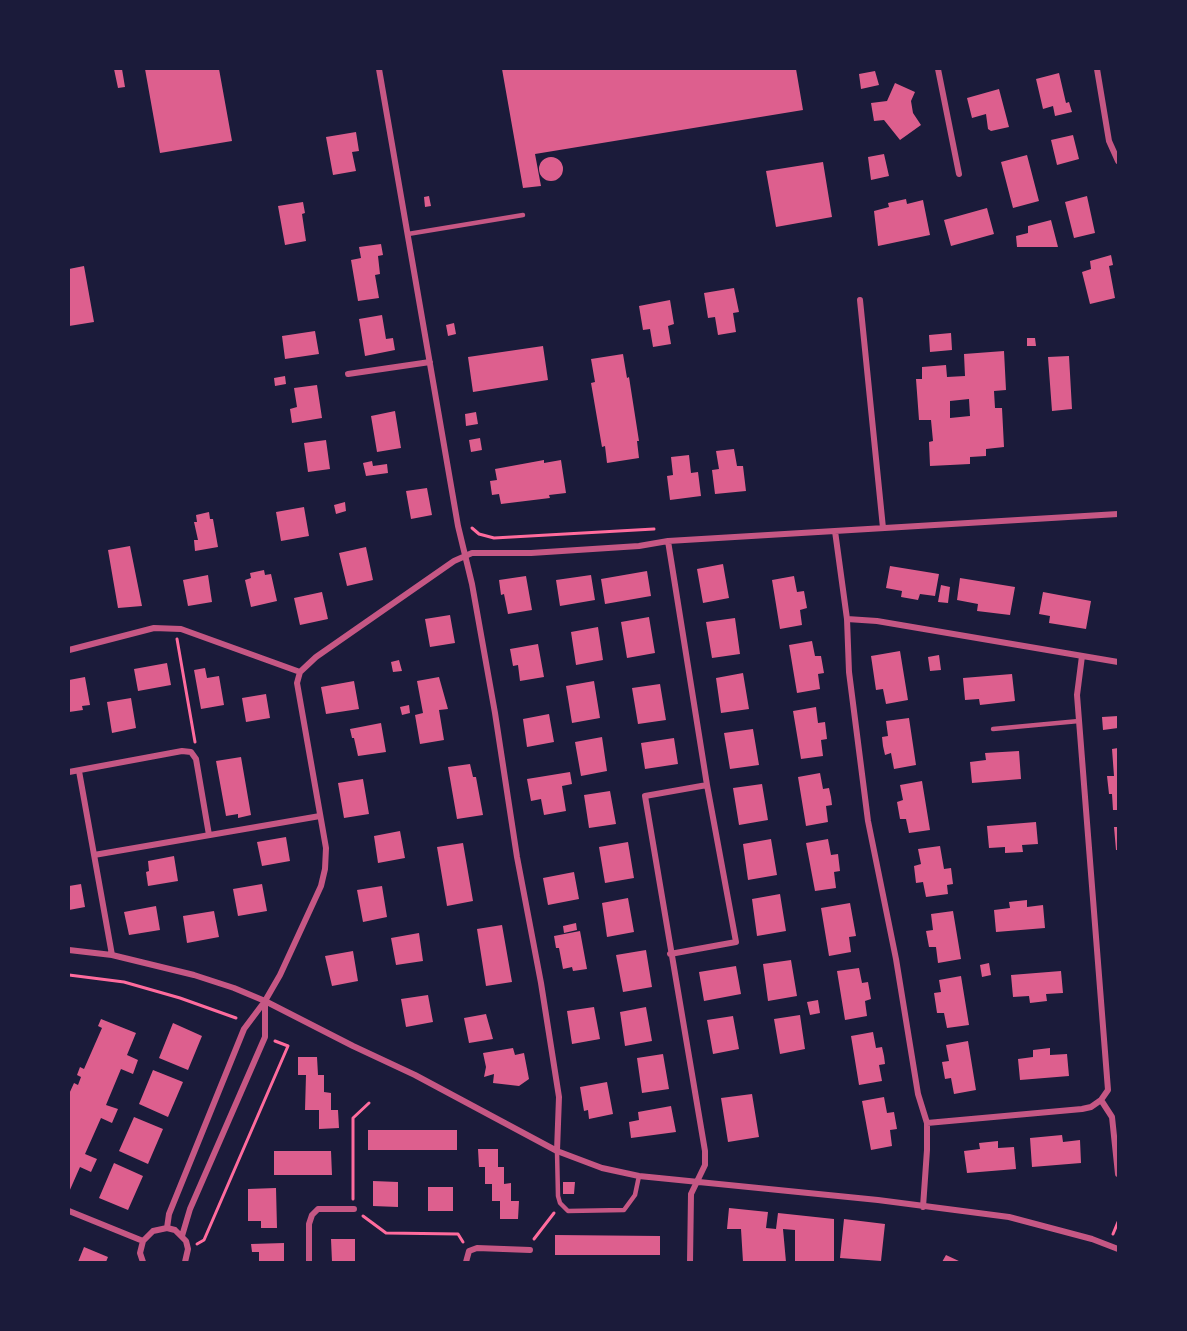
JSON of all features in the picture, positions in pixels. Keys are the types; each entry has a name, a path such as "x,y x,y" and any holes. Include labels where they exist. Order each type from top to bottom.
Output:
{"street":[{"path":"379,69 464,556 472,584 495,713 517,857 541,983 559,1096 557,1151"},
{"path":"938,69 959,174"},
{"path":"1097,69 1109,141 1118,161"},
{"path":"860,300 883,528"},
{"path":"348,374 430,362"},
{"path":"167,1228 169,1214 249,1021 265,1001 280,975 321,886 326,848 297,683 300,672 316,657 454,561 472,553 531,553 639,546 668,541 1118,514"},
{"path":"835,531 846,620 849,672 868,821 896,959 918,1094 927,1123 923,1207"},
{"path":"668,541 707,785 736,942 670,954"},
{"path":"846,620 877,621 1118,662"},
{"path":"69,650 154,628 181,629 300,672"},
{"path":"927,1123 1082,1109 1091,1107 1101,1100 1108,1090 1077,695 1082,656"},
{"path":"69,772 182,751 190,752 196,759 209,835"},
{"path":"79,771 112,955"},
{"path":"690,1262 691,1194 705,1165 703,1134 670,954 645,796 707,785"},
{"path":"94,855 320,816"},
{"path":"69,950 112,955 194,975 234,988 415,1075 557,1151 602,1168 639,1176 697,1183 878,1200 1009,1217 1092,1239 1118,1249"},
{"path":"182,1236 190,1209 265,1037 265,1001"},
{"path":"1101,1100 1112,1117 1118,1174"},
{"path":"309,1262 309,1224 312,1215 318,1209 354,1209"},
{"path":"69,1211 143,1240"},
{"path":"142,1262 140,1253 143,1240 153,1231 167,1228 182,1236 188,1249 185,1262"},
{"path":"466,1262 469,1251 477,1248 530,1250"}],"lane":[{"path":"408,234 523,215"},
{"path":"993,729 1079,721"},
{"path":"557,1151 558,1196 562,1206 568,1211 624,1210 635,1195 639,1176"}],"path":[{"path":"469,523 479,534 494,538 659,529"},
{"path":"181,629 177,640 195,741 190,752"},
{"path":"69,975 124,982 180,998 226,1016 249,1021"},
{"path":"188,1249 204,1240 288,1046 265,1037"},
{"path":"369,1103 353,1118 354,1209 387,1233 458,1234 469,1251"},
{"path":"530,1250 532,1241 544,1224 562,1206"}],"building":[{"path":"114,69 122,69 125,87 118,88"},
{"path":"145,69 219,69 232,141 160,153"},
{"path":"502,69 796,69 803,110 535,154 541,186 523,188"},
{"path":"875,71 879,85 861,89 859,74"},
{"path":"1059,73 1066,103 1069,102 1072,112 1055,116 1053,106 1043,109 1036,79"},
{"path":"895,83 915,92 911,101 913,113 921,125 900,140 884,120 874,121 871,103 887,101"},
{"path":"999,89 1009,127 991,131 988,129 986,114 972,118 967,98"},
{"path":"356,132 359,151 352,152 356,171 333,175 326,137"},
{"path":"1073,135 1079,159 1057,165 1051,140"},
{"path":"884,154 889,176 871,180 868,157"},
{"path":"1027,155 1039,201 1013,208 1001,162"},
{"path":"551,157 559,161 563,169 559,177 551,181 543,177 539,169 543,161"},
{"path":"823,162 832,217 776,227 766,171"},
{"path":"429,196 431,206 425,207 424,197"},
{"path":"1087,196 1095,233 1074,238 1065,202"},
{"path":"906,199 907,204 923,200 930,235 878,246 874,211 889,207 888,203"},
{"path":"303,202 305,213 302,214 306,241 285,245 278,206"},
{"path":"987,208 994,234 951,246 944,220"},
{"path":"1051,220 1058,247 1017,247 1016,236 1028,233 1028,226"},
{"path":"381,244 383,255 378,256 380,274 375,275 379,298 358,301 351,260 361,258 359,247"},
{"path":"1111,255 1113,265 1109,266 1115,298 1090,304 1082,272 1091,269 1090,261"},
{"path":"84,266 94,322 69,326 69,269"},
{"path":"734,288 739,312 733,313 736,332 718,335 715,317 708,318 704,293"},
{"path":"670,300 674,324 668,326 671,344 653,347 650,329 643,330 639,306"},
{"path":"382,315 386,339 393,338 395,350 365,356 359,319"},
{"path":"454,323 456,334 448,336 446,325"},
{"path":"315,331 319,354 285,359 282,336"},
{"path":"951,333 952,350 930,352 929,335"},
{"path":"1027,338 1035,338 1036,346 1027,346"},
{"path":"543,346 548,380 473,392 468,357"},
{"path":"1004,351 1006,390 994,391 995,408 1002,408 1004,447 986,449 986,456 970,457 970,464 930,466 929,442 933,441 931,420 919,420 916,379 922,379 922,367 946,365 947,377 965,376 964,354","holes":["969,399 970,416 950,418 950,401"]},
{"path":"623,354 639,441 637,441 639,458 607,463 591,383 595,382 591,359"},
{"path":"1069,356 1072,409 1052,411 1048,357"},
{"path":"285,376 286,384 275,386 274,378"},
{"path":"317,385 322,418 292,423 290,409 297,407 294,388"},
{"path":"395,411 401,448 377,452 371,416"},
{"path":"476,412 478,424 466,426 465,414"},
{"path":"480,438 482,450 471,452 469,440"},
{"path":"326,440 330,469 308,472 304,443"},
{"path":"734,449 737,466 743,466 746,491 715,494 712,470 719,469 716,451"},
{"path":"689,455 691,473 698,472 701,496 670,500 667,476 673,475 671,457"},
{"path":"544,460 544,463 561,460 566,493 549,495 550,498 501,504 499,494 492,495 490,481 497,480 495,469"},
{"path":"372,461 373,466 387,464 388,473 366,476 363,463"},
{"path":"427,488 432,515 411,519 406,491"},
{"path":"345,502 346,511 336,514 334,505"},
{"path":"304,507 309,536 281,541 276,512"},
{"path":"209,512 210,519 213,519 218,547 195,551 194,540 198,540 194,522 197,522 196,515"},
{"path":"130,546 142,606 118,608 108,550"},
{"path":"366,547 373,580 347,586 339,553"},
{"path":"723,564 729,598 703,603 697,569"},
{"path":"890,566 939,574 935,596 920,594 918,600 901,597 902,591 886,588"},
{"path":"264,570 265,575 271,574 277,601 251,607 245,580 251,578 250,573"},
{"path":"647,571 651,596 605,604 601,579"},
{"path":"208,575 212,602 188,606 183,580"},
{"path":"591,575 595,600 560,606 556,580"},
{"path":"526,576 532,610 508,614 504,594 501,595 499,580"},
{"path":"794,576 797,592 804,591 807,608 800,610 802,625 780,629 772,580"},
{"path":"960,578 1015,587 1010,615 977,611 978,604 957,600"},
{"path":"941,585 950,587 948,603 938,602"},
{"path":"322,592 328,619 300,625 294,598"},
{"path":"1043,592 1091,601 1086,629 1049,623 1050,616 1039,614"},
{"path":"450,615 455,643 430,647 425,619"},
{"path":"649,617 655,653 627,658 621,622"},
{"path":"735,618 740,654 712,658 706,622"},
{"path":"598,627 603,660 576,665 571,632"},
{"path":"812,641 815,656 821,656 824,673 818,674 820,689 797,693 789,645"},
{"path":"538,644 544,677 520,681 518,665 513,666 510,649"},
{"path":"900,651 908,700 886,704 883,689 876,690 871,656"},
{"path":"939,655 941,670 930,671 928,657"},
{"path":"399,660 402,671 393,672 391,662"},
{"path":"167,663 171,685 138,691 134,669"},
{"path":"205,668 207,678 219,676 224,705 201,709 194,670"},
{"path":"743,673 749,709 721,713 716,678"},
{"path":"1012,674 1015,701 980,705 979,699 965,700 963,678"},
{"path":"85,677 90,705 82,706 83,710 69,712 69,680"},
{"path":"439,677 448,709 439,710 444,740 420,744 415,715 423,713 417,681"},
{"path":"354,681 359,709 326,714 321,687"},
{"path":"594,681 600,718 572,723 566,686"},
{"path":"660,684 666,720 638,724 632,688"},
{"path":"266,694 270,718 246,722 242,698"},
{"path":"131,698 136,728 112,733 107,702"},
{"path":"409,705 410,713 402,715 400,707"},
{"path":"816,707 818,723 825,722 827,739 821,740 823,756 801,759 793,711"},
{"path":"549,714 554,742 527,747 523,719"},
{"path":"1118,716 1118,728 1103,730 1102,717"},
{"path":"909,718 916,765 894,769 891,753 885,755 883,746 882,737 888,736 886,721"},
{"path":"381,723 386,752 358,756 350,729"},
{"path":"753,729 759,765 730,769 724,733"},
{"path":"602,737 607,771 581,776 575,742"},
{"path":"674,738 678,764 645,769 641,743"},
{"path":"1118,748 1118,810 1113,810 1107,776 1114,776 1112,749"},
{"path":"1019,751 1021,779 972,783 970,762 986,760 985,753"},
{"path":"241,757 251,815 238,818 238,814 226,816 216,761"},
{"path":"470,764 473,777 476,777 483,815 457,819 448,767"},
{"path":"570,772 572,784 562,786 566,811 544,815 541,799 531,801 527,779"},
{"path":"820,773 823,789 829,788 831,797 832,805 826,806 828,822 806,826 798,777"},
{"path":"363,779 369,814 344,818 338,783"},
{"path":"922,781 930,830 909,833 906,819 900,819 897,802 903,800 900,785"},
{"path":"762,784 768,820 739,825 733,788"},
{"path":"610,791 616,824 589,828 584,795"},
{"path":"1036,822 1038,844 1022,845 1023,852 1005,853 1005,847 989,848 987,826"},
{"path":"1114,827 1118,827 1118,850 1116,850"},
{"path":"400,831 405,858 378,863 374,836"},
{"path":"286,837 290,861 262,866 257,842"},
{"path":"771,839 777,875 748,880 743,844"},
{"path":"828,839 831,855 838,854 840,871 834,872 836,888 815,891 806,843"},
{"path":"628,842 634,878 605,883 599,847"},
{"path":"463,843 473,901 447,906 437,847"},
{"path":"940,846 944,869 951,868 953,884 947,885 948,894 926,897 923,882 916,883 914,866 921,864 918,849"},
{"path":"174,856 178,881 148,886 146,872 149,871 148,861"},
{"path":"574,872 579,899 548,905 543,878"},
{"path":"81,884 85,907 69,910 69,886"},
{"path":"262,884 267,911 238,916 233,889"},
{"path":"382,886 387,917 363,922 357,890"},
{"path":"780,894 786,931 757,936 752,899"},
{"path":"628,898 634,932 607,937 602,903"},
{"path":"1027,900 1027,907 1043,905 1045,928 996,932 994,910 1010,908 1009,902"},
{"path":"850,903 856,936 849,937 851,952 829,956 821,908"},
{"path":"156,906 160,930 129,935 124,912"},
{"path":"214,911 219,937 187,943 183,916"},
{"path":"953,911 961,959 938,963 936,947 929,947 926,931 933,930 931,914"},
{"path":"576,923 577,930 564,933 563,926"},
{"path":"502,925 512,982 486,986 477,929"},
{"path":"580,931 587,969 573,971 572,967 563,969 554,936"},
{"path":"419,933 423,961 396,965 391,938"},
{"path":"646,950 652,987 623,992 616,955"},
{"path":"353,951 358,981 332,986 325,956"},
{"path":"791,960 797,996 768,1001 763,964"},
{"path":"989,963 991,975 982,977 980,965"},
{"path":"736,966 741,994 704,1001 699,972"},
{"path":"859,968 862,983 868,982 871,999 865,1001 867,1016 845,1020 837,971"},
{"path":"1061,971 1063,993 1046,994 1047,1001 1030,1003 1029,996 1013,997 1011,975"},
{"path":"961,976 969,1025 947,1028 944,1013 937,1013 934,993 941,992 939,980"},
{"path":"428,995 433,1022 406,1027 401,999"},
{"path":"818,1000 820,1013 810,1015 807,1002"},
{"path":"594,1007 600,1039 572,1044 567,1011"},
{"path":"646,1007 652,1041 625,1046 620,1012"},
{"path":"486,1014 493,1039 469,1043 464,1018"},
{"path":"800,1015 805,1049 780,1054 774,1019"},
{"path":"733,1016 739,1049 713,1054 707,1020"},
{"path":"101,1019 136,1033 127,1055 138,1060 133,1074 121,1069 106,1105 118,1109 112,1123 101,1118 85,1154 97,1159 91,1172 80,1167 69,1192 69,1094 74,1083 78,1085 81,1077 77,1075 80,1067 84,1069 102,1028 98,1026"},
{"path":"173,1023 202,1036 188,1070 159,1058"},
{"path":"873,1032 876,1048 882,1047 884,1056 885,1064 879,1065 882,1081 859,1085 851,1036"},
{"path":"968,1041 976,1090 954,1094 951,1078 945,1079 942,1062 949,1061 946,1045"},
{"path":"513,1048 515,1055 524,1053 529,1079 519,1086 493,1083 494,1074 484,1077 486,1067 483,1053"},
{"path":"1050,1048 1050,1055 1067,1054 1069,1076 1020,1080 1018,1059 1033,1057 1033,1050"},
{"path":"663,1054 669,1089 642,1093 637,1058"},
{"path":"298,1057 317,1057 318,1075 324,1075 324,1092 331,1093 331,1110 338,1110 339,1128 319,1129 319,1110 305,1110 306,1075 298,1075"},
{"path":"153,1070 183,1082 168,1117 139,1104"},
{"path":"607,1082 613,1114 589,1119 588,1110 584,1111 580,1087"},
{"path":"752,1094 759,1137 728,1142 721,1098"},
{"path":"884,1097 887,1113 894,1112 897,1129 890,1130 892,1146 871,1150 862,1101"},
{"path":"671,1106 676,1132 631,1138 629,1122 639,1120 638,1112"},
{"path":"134,1117 163,1129 148,1164 119,1151"},
{"path":"368,1130 457,1130 457,1150 368,1150"},
{"path":"1062,1135 1063,1142 1080,1140 1081,1163 1032,1167 1030,1138"},
{"path":"998,1141 998,1148 1014,1147 1016,1169 967,1173 964,1151 980,1149 979,1143"},
{"path":"478,1149 498,1149 498,1167 504,1167 504,1184 511,1183 511,1201 519,1201 518,1219 500,1219 500,1201 492,1201 492,1184 485,1184 485,1167 479,1167"},
{"path":"274,1151 331,1151 332,1175 274,1175"},
{"path":"114,1163 143,1176 128,1210 99,1198"},
{"path":"373,1181 398,1182 398,1207 373,1206"},
{"path":"563,1182 575,1182 574,1194 563,1194"},
{"path":"428,1187 453,1187 453,1211 428,1211"},
{"path":"276,1188 277,1228 261,1228 261,1221 248,1221 248,1189"},
{"path":"729,1208 768,1212 766,1228 776,1229 778,1213 834,1219 834,1262 795,1262 795,1230 783,1229 786,1262 743,1262 741,1229 727,1229"},
{"path":"844,1219 885,1224 881,1261 840,1258"},
{"path":"555,1235 660,1236 660,1255 555,1255"},
{"path":"331,1239 355,1239 355,1262 332,1262"},
{"path":"284,1243 284,1262 259,1262 259,1252 252,1252 251,1244"},
{"path":"84,1247 108,1257 106,1262 78,1262"},
{"path":"946,1255 961,1262 942,1262"}]}
